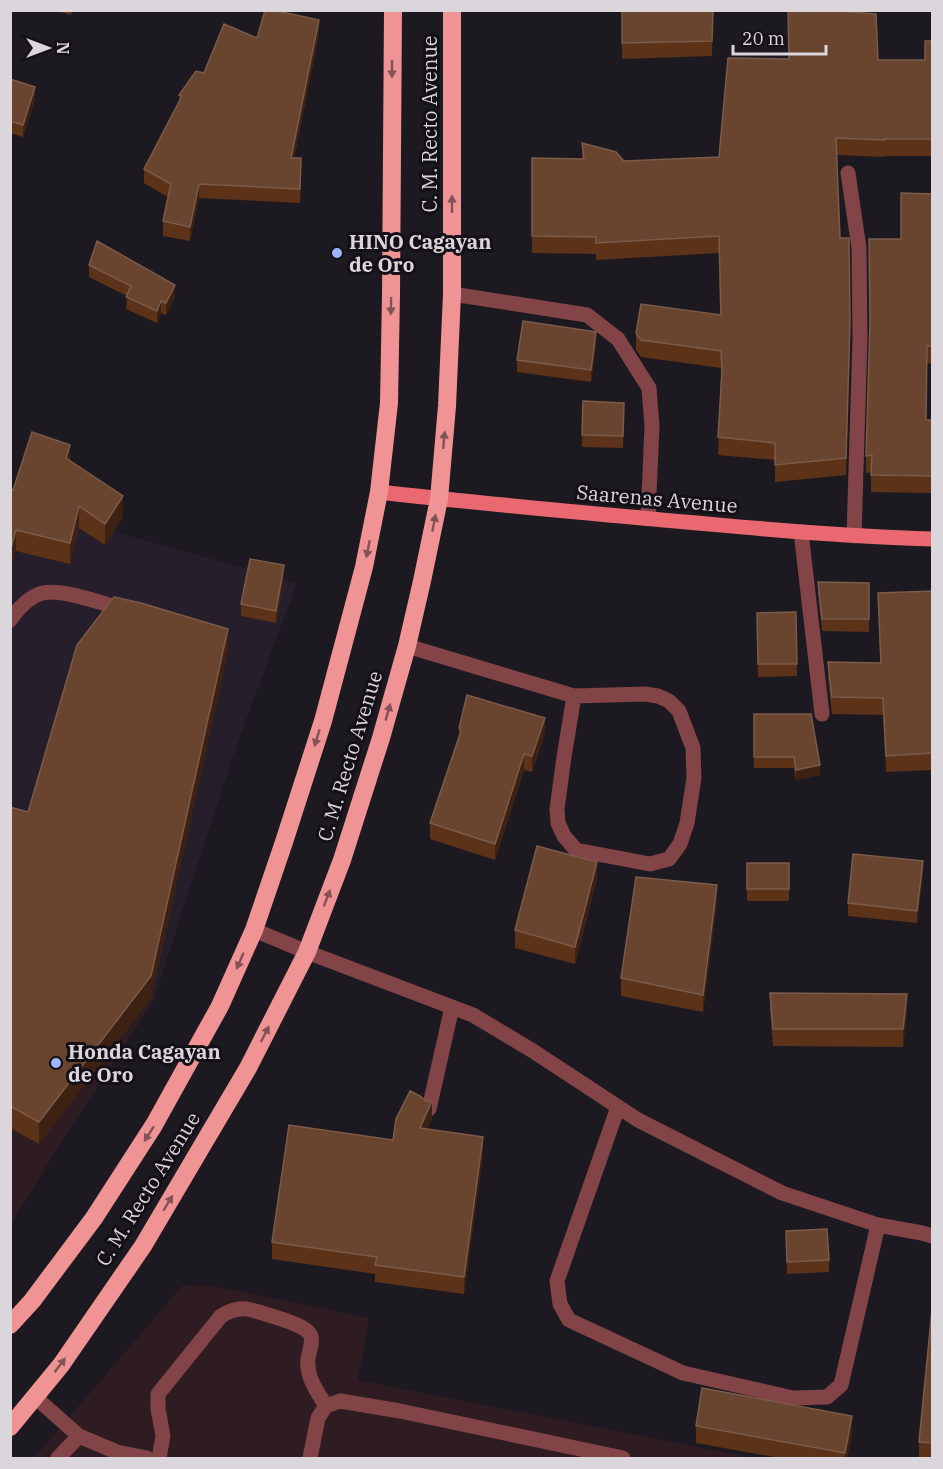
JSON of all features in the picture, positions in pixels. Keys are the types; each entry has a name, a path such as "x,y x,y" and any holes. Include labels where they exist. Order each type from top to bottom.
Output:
{"highway":[{"name":"C. M. Recto Avenue","path":"10,1326 32,1301 94,1218 154,1125 220,1006 254,930 285,842 322,721 364,567 379,492 389,403 393,10"},
{"name":"C. M. Recto Avenue","path":"10,1427 61,1365 143,1245 248,1068 307,952 342,860 381,738 407,646 439,499 447,406 452,294 453,10"}],"main road":[{"name":"Saarenas Avenue","path":"379,492 801,532 933,539"}],"street":[{"path":"848,173 859,248 860,338 854,536"},
{"path":"452,294 587,315 618,339 649,388 652,426 648,519"},
{"path":"801,532 822,714"},
{"path":"10,620 17,609 32,598 43,593 61,592 140,613"},
{"path":"407,646 574,696 608,694 658,696 669,701 679,711 693,748 694,778 687,824 680,844 669,859 650,864 576,850 564,836 558,823 557,809 574,696"},
{"path":"254,930 473,1015 638,1120 782,1193 878,1225 933,1236"},
{"path":"429,1109 452,1007"},
{"path":"618,1107 557,1281 560,1304 569,1320 683,1373 793,1398 827,1397 841,1385 878,1225"},
{"path":"159,1458 163,1436 158,1394 221,1316 228,1312 249,1310 299,1325 308,1331 311,1337 308,1372 326,1406"},
{"path":"35,1397 80,1436 117,1452 147,1458"},
{"path":"310,1458 318,1418 326,1406 340,1401 400,1411 622,1458"},
{"path":"58,1458 80,1436"}],"shaded area":[{"path":"10,502 297,583 232,758 153,1002 11,971"},
{"name":"Honda Cagayan de Oro","path":"11,971 153,1002 60,1144 11,1224"},
{"path":"209,1285 369,1318 358,1380 754,1458 34,1458 182,1286"}],"building":[{"path":"265,10 319,20 291,158 301,158 300,189 199,184 190,227 163,221 171,184 144,169 182,96 179,95 196,71 204,73 224,24 257,38"},
{"path":"622,10 713,10 712,41 622,43"},
{"path":"788,10 876,14 878,60 925,60 925,41 933,41 933,139 836,138 840,238 849,238 850,321 846,458 775,465 775,443 718,437 721,351 641,340 636,333 641,304 721,315 719,236 596,243 596,237 532,236 532,158 584,159 582,143 616,152 624,161 719,157 728,58 789,59"},
{"path":"10,79 35,87 23,125 10,121"},
{"path":"901,193 933,194 933,346 927,346 926,420 933,420 933,476 871,475 872,455 866,456 870,321 869,239 901,239"},
{"path":"97,241 175,285 166,303 161,301 157,311 126,297 131,286 89,265"},
{"path":"523,321 596,332 591,370 517,360"},
{"path":"583,401 624,403 623,436 582,435"},
{"path":"32,432 70,445 66,458 123,496 105,524 79,506 70,543 16,530 10,552 10,489 13,490"},
{"path":"250,559 284,565 276,611 241,604"},
{"path":"818,582 869,583 869,619 822,619"},
{"path":"933,591 933,753 886,756 883,698 832,697 828,662 881,663 878,593"},
{"path":"114,597 228,629 151,976 39,1122 10,1106 10,807 28,812 77,645"},
{"path":"796,612 797,664 758,664 757,613"},
{"path":"467,695 545,718 532,756 524,754 495,844 430,823 461,731 459,728"},
{"path":"754,714 811,714 820,765 796,770 794,757 754,757"},
{"path":"537,846 597,862 575,947 515,930"},
{"path":"853,854 923,861 917,911 848,903"},
{"path":"747,863 789,863 789,889 747,889"},
{"path":"636,877 717,885 703,995 621,978"},
{"path":"770,993 907,994 903,1029 773,1029"},
{"path":"410,1091 426,1101 432,1101 420,1128 483,1137 464,1277 375,1265 377,1257 272,1242 289,1125 393,1140 396,1119"},
{"path":"827,1229 829,1260 787,1262 786,1231"},
{"path":"933,1310 933,1443 919,1442"},
{"path":"702,1388 852,1416 845,1453 696,1426"}],"place":[{"name":"HINO Cagayan de Oro","path":"337,253"},
{"name":"Honda Cagayan de Oro","path":"56,1063"}]}
